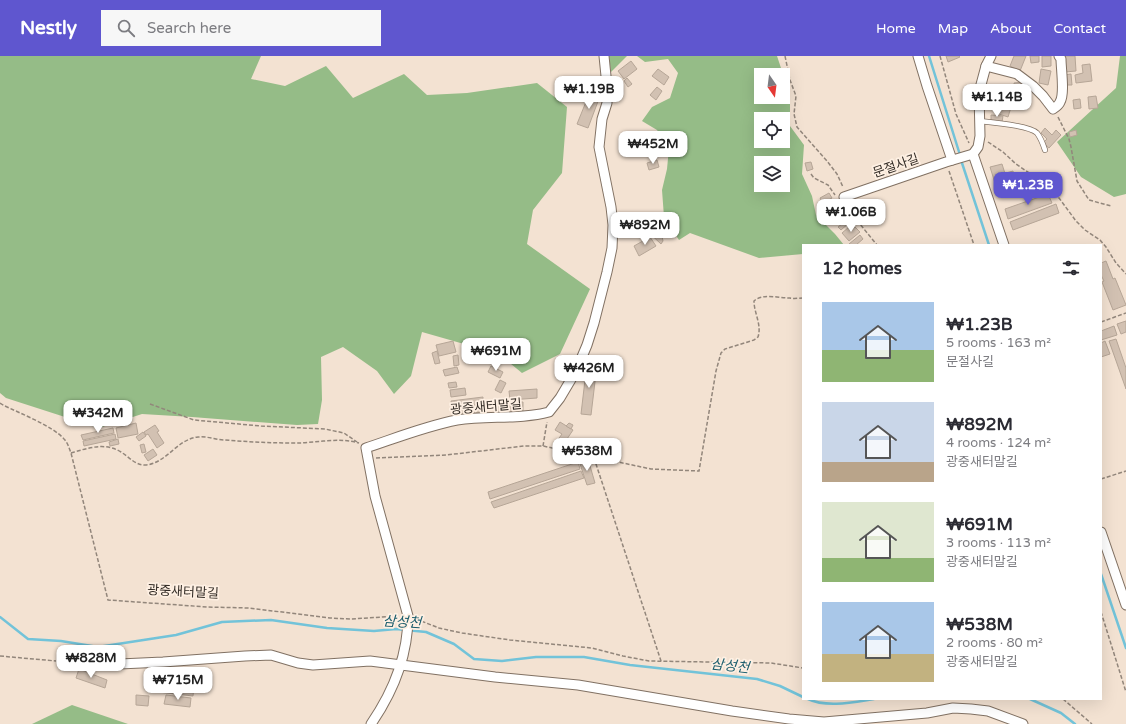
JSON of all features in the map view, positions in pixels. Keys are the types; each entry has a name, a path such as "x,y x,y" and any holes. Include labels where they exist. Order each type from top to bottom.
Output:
{"street":[{"path":"550,412 576,371 587,345 596,316 612,248 612,207 599,147 602,119 607,102 604,56"},
{"path":"918,56 951,160"},
{"path":"991,56 986,66 979,92 980,136 978,148 971,154 1004,244"},
{"path":"986,66 1017,74 1033,86 1053,109 1061,101 1061,59 1059,56"},
{"name":"문절사길","path":"844,199 971,154"},
{"name":"광중새터말길","path":"362,445 458,420 490,417 536,416 550,412"},
{"path":"362,445 368,459 408,620 402,660 390,692 371,724"},
{"path":"1102,535 1126,605"},
{"path":"64,661 79,664 105,664 271,655 298,663 313,665 402,660 496,677 578,685 789,719 824,722 959,708 988,712 1023,724"}],"lane":[{"path":"979,121 1011,125 1036,132 1041,139 1045,150"}],"path":[{"path":"785,56 790,80 796,96 794,114 797,127 837,174 843,186 845,195 844,199 851,213 877,244"},
{"path":"940,56 956,114 971,154"},
{"path":"1053,109 1069,139 1078,181 1089,200 1110,206"},
{"path":"980,136 1041,181 1059,198 1076,221 1085,230 1100,240 1116,263 1126,274"},
{"path":"951,160 974,244"},
{"path":"811,174 814,178 828,185 834,194 844,199"},
{"path":"368,459 446,455 524,446 543,446 651,469 699,471 716,371 721,353 725,349 754,340 758,337 759,326 754,307 754,301 756,299 762,297 802,298"},
{"path":"1102,322 1126,313"},
{"name":"광중새터말길","path":"0,403 45,425 60,434 66,440 71,453 108,600 207,607 249,608 330,618 408,620"},
{"path":"150,404 194,420 261,426 325,429 344,433 362,445"},
{"path":"543,446 550,412"},
{"path":"71,453 100,446 120,452 134,462 143,465 151,464 161,459 187,440 199,437 224,440 296,443 349,440 362,445"},
{"path":"594,458 662,661"},
{"path":"1102,479 1126,470"},
{"path":"1102,615 1126,692"},
{"path":"408,620 462,633 510,640 592,648 649,662 771,663 802,668"},
{"path":"0,656 64,661"},
{"path":"1064,700 1092,724"}],"green space":[{"path":"0,56 261,56 251,79 285,86 326,66 353,98 404,74 427,95 467,93 537,83 567,107 562,173 533,210 527,244 590,289 560,354 522,373 499,354 422,332 411,376 394,394 377,371 343,347 321,357 322,400 318,424 297,425 142,414 99,428 6,398 0,393"},
{"path":"609,56 627,56 611,72"},
{"path":"637,56 777,56 781,68 754,68 754,104 790,104 790,112 754,112 754,148 790,148 790,126 804,145 802,174 812,196 816,215 843,244 802,244 802,254 759,258 690,233 679,240 664,217 662,190 667,169 669,148 657,130 642,121 652,107 670,98 678,73 668,59 645,62"},
{"path":"1120,56 1126,56 1126,194 1114,197 1081,177 1057,142 1116,88"},
{"path":"72,705 128,724 32,724"}],"building":[{"path":"946,56 959,56 960,57 948,62"},
{"path":"1014,56 1026,56 1020,71 1010,66"},
{"path":"1030,56 1039,56 1039,62 1031,63"},
{"path":"1042,56 1051,56 1051,66 1042,67"},
{"path":"1064,56 1075,56 1076,71 1065,72"},
{"path":"631,61 637,69 624,79 618,71"},
{"path":"1090,64 1092,81 1076,83 1075,75 1083,73 1082,65"},
{"path":"658,69 669,77 664,85 652,76"},
{"path":"1041,69 1051,71 1048,85 1039,83"},
{"path":"1071,74 1072,85 1065,85 1064,75"},
{"path":"627,78 632,84 628,87 624,81"},
{"path":"1024,82 1026,97 1016,99 1014,83"},
{"path":"998,85 1007,85 1007,97 997,97"},
{"path":"657,87 662,91 656,100 650,95"},
{"path":"580,92 586,95 584,101 578,98"},
{"path":"590,92 600,96 588,128 577,124"},
{"path":"1096,96 1098,108 1089,109 1088,97"},
{"path":"996,99 1012,104 1008,117 996,113 999,106 995,104"},
{"path":"1080,99 1081,108 1074,109 1073,100"},
{"path":"991,115 1003,116 1002,122 991,121"},
{"path":"1045,128 1052,135 1056,130 1061,135 1049,148 1043,143 1047,139 1041,133"},
{"path":"1076,130 1077,135 1070,137 1069,132"},
{"path":"659,141 663,155 653,158 649,144"},
{"path":"657,160 659,167 649,170 647,163"},
{"path":"811,162 813,169 807,171 805,163"},
{"path":"1002,164 1007,180 995,183 990,167"},
{"path":"1013,171 1014,177 1008,179 1006,173"},
{"path":"1029,176 1031,183 1018,187 1016,180"},
{"path":"829,193 832,198 823,203 820,198"},
{"path":"1048,194 1052,203 1008,219 1005,209"},
{"path":"1056,204 1059,213 1013,230 1010,222"},
{"path":"829,209 837,218 831,223 823,214"},
{"path":"658,217 663,241 661,244 645,229"},
{"path":"847,220 849,223 841,230 838,227"},
{"path":"849,227 852,229 855,227 860,232 849,241 842,233"},
{"path":"860,235 863,239 857,244 849,244"},
{"path":"650,237 656,246 639,256 634,246"},
{"path":"1106,261 1126,305 1113,310 1102,282 1104,281 1102,277 1102,263"},
{"path":"1126,321 1126,332 1121,334 1117,324"},
{"path":"1114,326 1117,335 1102,340 1102,331"},
{"path":"1116,339 1126,368 1126,389 1109,341"},
{"path":"453,341 456,352 439,356 436,345"},
{"path":"1105,341 1110,354 1102,357 1102,342"},
{"path":"437,351 440,363 435,364 432,353"},
{"path":"458,355 459,365 454,366 453,356"},
{"path":"587,363 597,365 591,415 581,414"},
{"path":"491,366 503,372 500,378 488,372"},
{"path":"457,367 459,373 445,376 443,370"},
{"path":"500,380 506,383 501,393 495,390"},
{"path":"456,382 457,387 449,388 448,383"},
{"path":"465,388 466,395 451,397 450,390"},
{"path":"537,389 537,398 510,400 509,391"},
{"path":"483,397 483,404 452,407 451,401"},
{"path":"523,402 523,411 495,413 494,403"},
{"path":"483,405 484,412 453,415 452,408"},
{"path":"560,422 573,430 563,445 557,441 562,434 555,430"},
{"path":"136,423 138,434 118,438 116,428"},
{"path":"569,423 573,425 571,429 566,426"},
{"path":"155,425 159,431 157,432 164,443 157,448 148,434 146,435 144,432"},
{"path":"113,428 114,433 83,440 81,435"},
{"path":"143,432 146,436 139,441 136,437"},
{"path":"115,434 116,439 84,446 83,441"},
{"path":"118,439 119,444 110,446 109,442"},
{"path":"572,443 581,445 579,451 570,449"},
{"path":"144,444 146,452 142,453 140,445"},
{"path":"153,449 157,455 148,461 144,455"},
{"path":"588,459 595,483 587,485 579,461"},
{"path":"578,462 580,469 490,499 488,492"},
{"path":"581,471 584,478 494,508 491,502"},
{"path":"79,669 107,680 105,688 76,678"},
{"path":"159,682 194,686 193,696 158,692"},
{"path":"136,695 149,696 148,706 136,705"},
{"path":"166,695 191,698 190,707 164,704"}],"waterway":[{"path":"929,56 960,155"},
{"path":"961,160 989,244"},
{"path":"1102,577 1126,648"},
{"name":"삼성천","path":"0,617 28,639 61,641 98,647 176,635 222,622 271,620 327,628 374,631 396,629 426,632 454,644 474,659 502,661 536,657 584,657 630,665 757,679 780,686 802,697"},
{"name":"삼성천","path":"810,700 832,704 868,700"},
{"name":"삼성천","path":"1032,700 1061,713 1075,724"}]}
